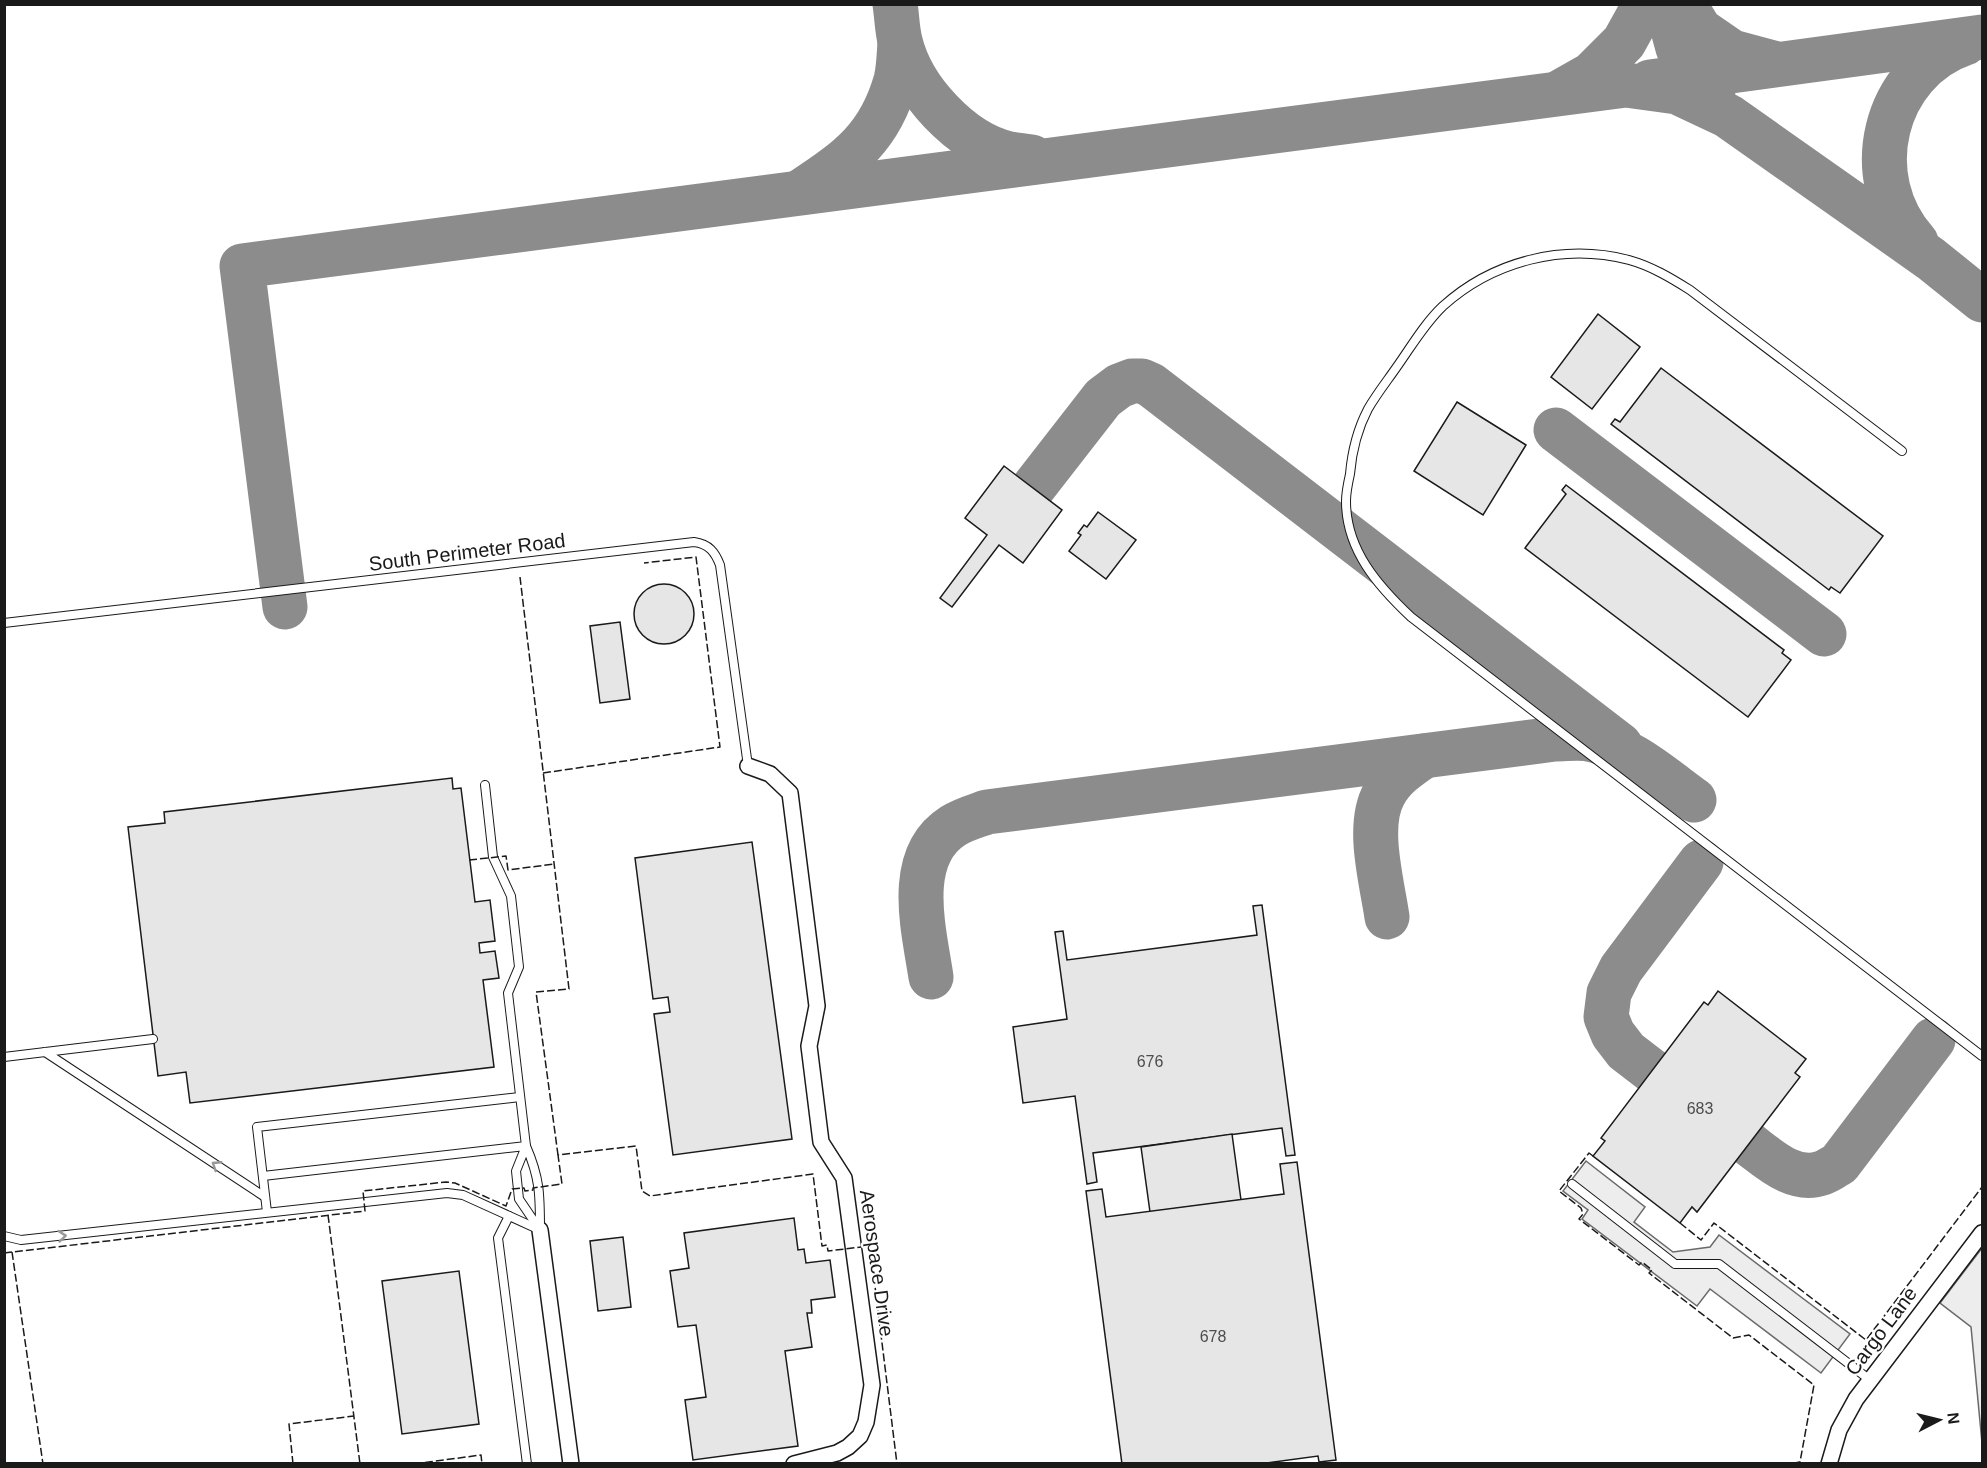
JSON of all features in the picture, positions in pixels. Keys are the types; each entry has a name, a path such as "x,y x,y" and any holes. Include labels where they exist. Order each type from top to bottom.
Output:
{"street":[{"name":"Aerospace Drive","path":"748,766 770,774 789,793 817,1006 809,1046 821,1142 844,1178 872,1385 869,1413 860,1437 837,1453 795,1464"},
{"path":"540,1230 571,1464"},
{"name":"Cargo Lane","path":"1829,1464 1839,1430 1856,1399 1983,1233"}],"lane":[{"path":"1902,452 1690,290 1663,273 1630,260 1596,254 1568,253 1539,256 1506,267 1470,287 1443,306 1425,325 1369,408 1357,435 1346,502 1353,540 1365,567 1388,596 1411,617 1983,1056"},
{"name":"South Perimeter Road","path":"4,623 694,542 704,544 715,553 720,565 748,766"},
{"path":"485,785 493,857 511,896 519,967 508,993 526,1146 537,1170 540,1230"},
{"path":"4,1057 153,1039"},
{"path":"45,1052 265,1197"},
{"path":"267,1212 257,1127 520,1097"},
{"path":"263,1176 526,1146"},
{"path":"526,1146 516,1171 519,1199 540,1230"},
{"path":"1572,1184 1675,1264 1719,1264 1870,1380"},
{"path":"4,1236 21,1240 447,1193 463,1195 540,1230"},
{"path":"509,1216 498,1238 526,1464"}],"shaded area":[{"path":"1586,1161 1645,1207 1634,1222 1673,1252 1710,1247 1719,1235 1850,1334 1821,1373 1710,1289 1697,1306 1582,1219 1588,1210 1563,1191"},
{"path":"1982,1248 1982,1443 1971,1327 1940,1303"}],"building":[{"path":"1598,314 1640,347 1592,409 1551,377"},
{"path":"1661,368 1883,536 1840,593 1831,587 1829,590 1611,424 1615,419 1620,422"},
{"path":"1457,402 1526,445 1483,515 1414,471"},
{"path":"1004,466 1062,510 1023,563 999,545 952,607 940,598 987,535 965,518"},
{"path":"1566,485 1784,650 1782,653 1791,660 1748,717 1525,548 1566,494 1562,490"},
{"path":"1098,512 1136,540 1106,579 1069,551 1081,535 1078,533 1084,525 1087,527"},
{"path":"658,584 670,584 686,592 692,602 694,614 692,626 686,636 670,644 658,644 642,636 634,620 634,608 642,592"},
{"path":"620,622 630,699 600,703 590,626"},
{"path":"452,778 453,789 461,788 475,902 490,900 495,941 479,943 480,953 495,951 499,978 483,980 494,1067 190,1103 186,1072 158,1076 128,827 165,823 164,812"},
{"path":"752,842 792,1139 673,1155 654,1014 670,1012 668,997 653,999 635,858"},
{"path":"1262,905 1295,1155 1286,1156 1282,1128 1093,1153 1097,1182 1087,1184 1075,1096 1023,1103 1013,1027 1067,1019 1055,932 1063,931 1067,960 1257,935 1253,906"},
{"path":"1718,991 1806,1059 1795,1073 1800,1077 1697,1212 1692,1207 1680,1223 1593,1156 1605,1141 1601,1138 1704,1002 1708,1005"},
{"path":"1232,1134 1241,1200 1150,1212 1141,1147"},
{"path":"1297,1162 1336,1460 1319,1462 1318,1456 1259,1464 1122,1464 1086,1191 1102,1189 1106,1217 1284,1194 1280,1164"},
{"path":"794,1218 798,1250 804,1249 806,1263 830,1260 835,1297 811,1300 812,1313 807,1313 812,1347 785,1351 798,1446 693,1460 685,1400 706,1397 696,1325 678,1327 670,1271 689,1268 684,1233"},
{"path":"623,1237 631,1307 598,1311 590,1241"},
{"path":"459,1271 479,1424 402,1434 382,1281"}],"taxiway":[{"path":"895,4 899,36 906,59 927,95 941,111 956,126 991,148 1009,154 1032,157"},
{"path":"1562,91 1592,74 1624,42 1645,4"},
{"path":"1666,4 1678,48 1713,97"},
{"path":"1684,4 1700,30 1732,52 1773,63"},
{"path":"1650,82 1982,37"},
{"path":"803,190 849,157 872,132 889,100 896,80 900,43"},
{"path":"1916,242 1898,216 1888,188 1884,158 1888,129 1898,101 1915,77 1937,57 1965,43"},
{"path":"285,607 242,266 1626,85 1677,92 1728,116 1931,259 1982,300"},
{"path":"1033,488 1103,398 1119,386 1132,381 1142,381 1151,385 1620,745"},
{"path":"1556,430 1824,634"},
{"path":"931,977 921,896 928,856 938,839 953,826 987,812 1576,738 1603,743 1631,755 1694,800"},
{"path":"1387,917 1377,854 1376,822 1379,807 1384,794 1396,777 1424,756"},
{"path":"1652,1071 1626,1051 1613,1034 1606,1017 1609,993 1621,969 1701,862"},
{"path":"1749,1144 1782,1168 1802,1175 1822,1173 1839,1164 1933,1040"}],"fence":[{"path":"543,773 720,747 696,557 644,563"},
{"path":"520,577 569,989 536,992 558,1155"},
{"path":"469,860 506,856 508,870 554,864"},
{"path":"4,1253 365,1211 363,1191 446,1182 455,1183 506,1206 512,1189 524,1188 525,1191 562,1184 558,1155 636,1146 642,1191 650,1196 813,1174 822,1246 827,1245 828,1251 870,1246 897,1464"},
{"path":"1593,1156 1589,1153 1559,1191 1581,1208 1583,1214 1579,1219 1639,1265 1642,1262 1652,1270 1649,1273 1733,1338 1749,1335 1814,1385 1800,1462 1789,1464"},
{"path":"1680,1223 1701,1240 1714,1223 1866,1340 1982,1187"},
{"path":"328,1215 360,1464"},
{"path":"12,1252 43,1464"},
{"path":"293,1464 289,1424 354,1416"},
{"path":"414,1464 481,1455 482,1464"}]}
